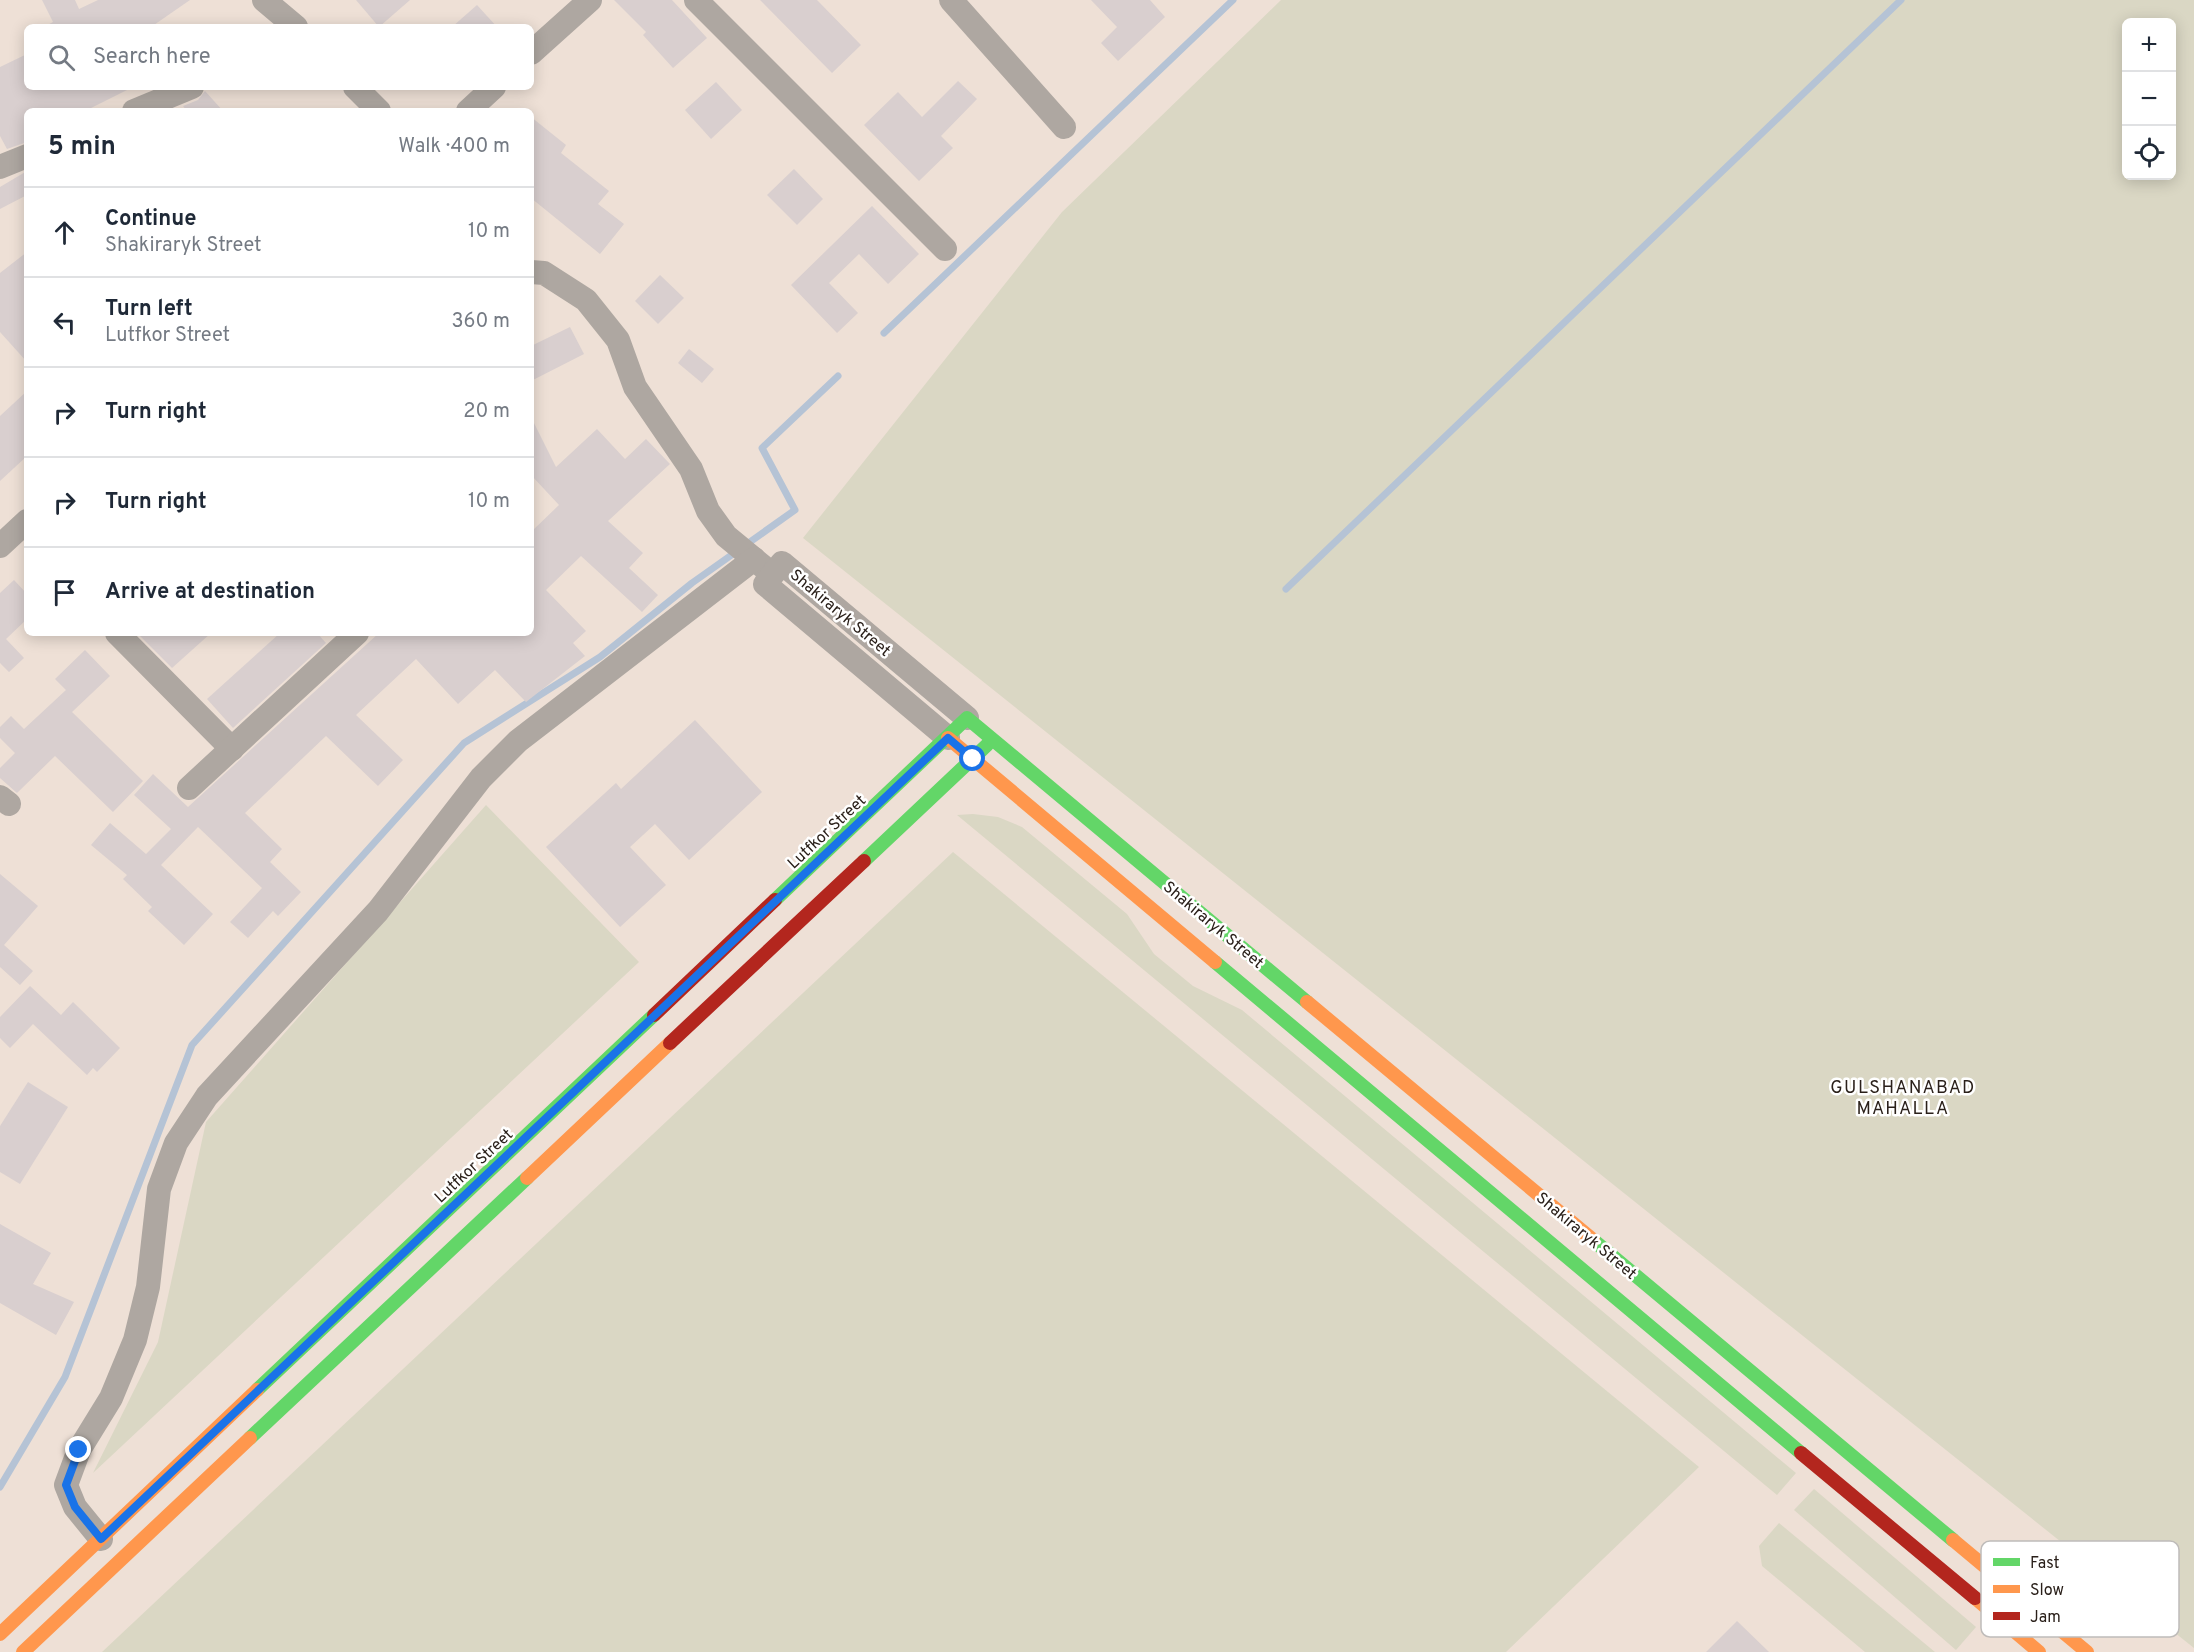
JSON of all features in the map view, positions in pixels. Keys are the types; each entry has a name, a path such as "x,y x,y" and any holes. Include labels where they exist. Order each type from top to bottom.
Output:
{"main road":[{"name":"Lutfkor Street","path":"0,1634 968,718"},
{"name":"Shakiraryk Street","path":"968,718 1981,1564"},
{"name":"Shakiraryk Street","path":"948,738 1981,1603"},
{"path":"22,1652 993,739"},
{"name":"Shakiraryk Street","path":"2021,1637 2039,1652"},
{"name":"Shakiraryk Street","path":"2069,1637 2087,1652"}],"street":[{"path":"264,0 287,24"},
{"path":"534,50 590,0"},
{"path":"696,0 945,249"},
{"path":"951,0 1064,127"},
{"path":"141,108 185,90"},
{"path":"358,90 375,108"},
{"path":"471,108 491,90"},
{"path":"0,167 24,157"},
{"path":"534,272 544,273 586,300 618,340 635,387 691,469 708,511 726,536 772,575"},
{"path":"101,1539 75,1507 66,1485 79,1450 111,1398 135,1340 148,1287 159,1189 176,1143 207,1096 378,911 481,778 518,741 754,559"},
{"name":"Shakiraryk Street","path":"948,738 765,584 782,562 968,718"},
{"path":"120,636 232,749"},
{"path":"189,788 354,636"}],"shaded area":[{"path":"1281,0 2194,0 2194,1648 2179,1636 2179,1541 2060,1541 803,538 1062,212"},
{"path":"486,805 639,962 93,1473 158,1342 206,1122"},
{"path":"957,815 998,817 1022,827 1127,914 1154,954 1193,986 1242,1010 1796,1473 1777,1495"},
{"path":"953,852 1699,1467 1506,1652 102,1652"},
{"path":"1814,1489 1976,1627 1956,1650 1794,1510"},
{"path":"1779,1523 1935,1652 1865,1652 1762,1566 1759,1546"}],"building":[{"path":"42,0 75,0 79,9 98,0 190,0 155,24 49,24 53,22"},
{"path":"356,0 410,0 382,24 376,24"},
{"path":"614,0 672,0 707,38 673,68 643,35 646,32"},
{"path":"760,0 817,0 861,45 832,73"},
{"path":"1091,0 1150,0 1165,17 1118,61 1101,43 1117,27"},
{"path":"477,5 494,24 455,24"},
{"path":"24,55 24,90 127,90 91,108 24,108 24,143 7,149 0,136 0,67"},
{"path":"958,81 977,99 941,136 953,148 919,181 864,125 898,92 922,117"},
{"path":"716,82 742,110 711,139 685,110"},
{"path":"205,91 220,108 185,108 183,106 198,100"},
{"path":"534,119 566,145 561,153 609,191 598,204 624,224 600,254 534,200"},
{"path":"794,169 823,199 797,225 767,195"},
{"path":"24,173 24,197 0,209 0,187"},
{"path":"872,206 919,254 888,284 859,254 829,283 858,313 837,333 791,285"},
{"path":"24,254 24,359 0,332 0,273"},
{"path":"660,275 684,298 658,324 635,301"},
{"path":"570,327 584,354 534,379 534,345"},
{"path":"689,349 714,369 702,383 678,363"},
{"path":"24,394 24,459 0,481 0,416"},
{"path":"534,423 556,467 597,429 625,459 646,439 670,464 608,521 643,553 629,568 658,595 642,612 581,556 546,590 586,631 573,643 585,656 526,702 495,670 458,704 416,659 356,715 403,760 378,786 326,736 245,813 282,849 270,862 301,892 278,916 273,911 248,938 230,922 262,888 198,827 161,865 213,914 184,945 148,911 152,907 123,879 127,875 91,845 110,823 146,854 171,829 134,795 153,774 188,807 376,636 534,636 534,529 559,505 534,478"},
{"path":"14,580 24,591 24,622 6,639 24,658 9,672 0,663 0,593"},
{"path":"140,636 208,636 172,668"},
{"path":"277,636 320,636 326,643 233,728 207,699"},
{"path":"85,650 110,676 72,712 143,781 113,812 55,756 17,793 0,778 0,768 15,753 0,738 0,727 11,716 24,729 66,690 55,679"},
{"path":"695,720 762,792 689,860 655,824 630,847 666,885 620,927 546,847 616,783 621,789"},
{"path":"0,874 38,906 4,945 33,971 20,985 0,967"},
{"path":"30,986 61,1015 73,1002 120,1048 97,1072 93,1068 87,1075 33,1024 10,1048 0,1038 0,1017"},
{"path":"28,1082 68,1107 20,1184 0,1172 0,1126"},
{"path":"0,1224 51,1253 33,1284 74,1302 56,1335 0,1303"},
{"path":"1737,1621 1769,1652 1706,1652"}],"waterway":[{"path":"884,333 1233,0"},
{"path":"1286,589 1901,0"},
{"path":"0,1487 65,1377 192,1045 464,743 600,657 692,583 795,510 762,448 838,376"}],"traffic: fast":[{"path":"775,900 967,718 1307,1002"},
{"path":"864,861 987,745"},
{"path":"1215,962 1801,1453"},
{"path":"257,1390 654,1015"},
{"path":"250,1438 527,1178"},
{"path":"1593,1240 1953,1540"}],"traffic: slow":[{"path":"948,738 1215,962"},
{"path":"1307,1002 1593,1240"},
{"path":"527,1178 670,1043"},
{"path":"0,1634 257,1390"},
{"path":"23,1652 250,1438"},
{"path":"1953,1540 1981,1563"},
{"path":"1975,1598 1981,1603"},
{"path":"2021,1637 2039,1652"},
{"path":"2069,1637 2087,1652"}],"traffic: jam":[{"path":"670,1043 864,861"},
{"path":"654,1015 775,900"},
{"path":"1801,1453 1975,1598"}],"district":[{"name":"GULSHANABAD MAHALLA","path":"1903,1097"}],"route":[{"path":"79,1450 66,1485 75,1507 101,1539 948,738 973,759"}]}
